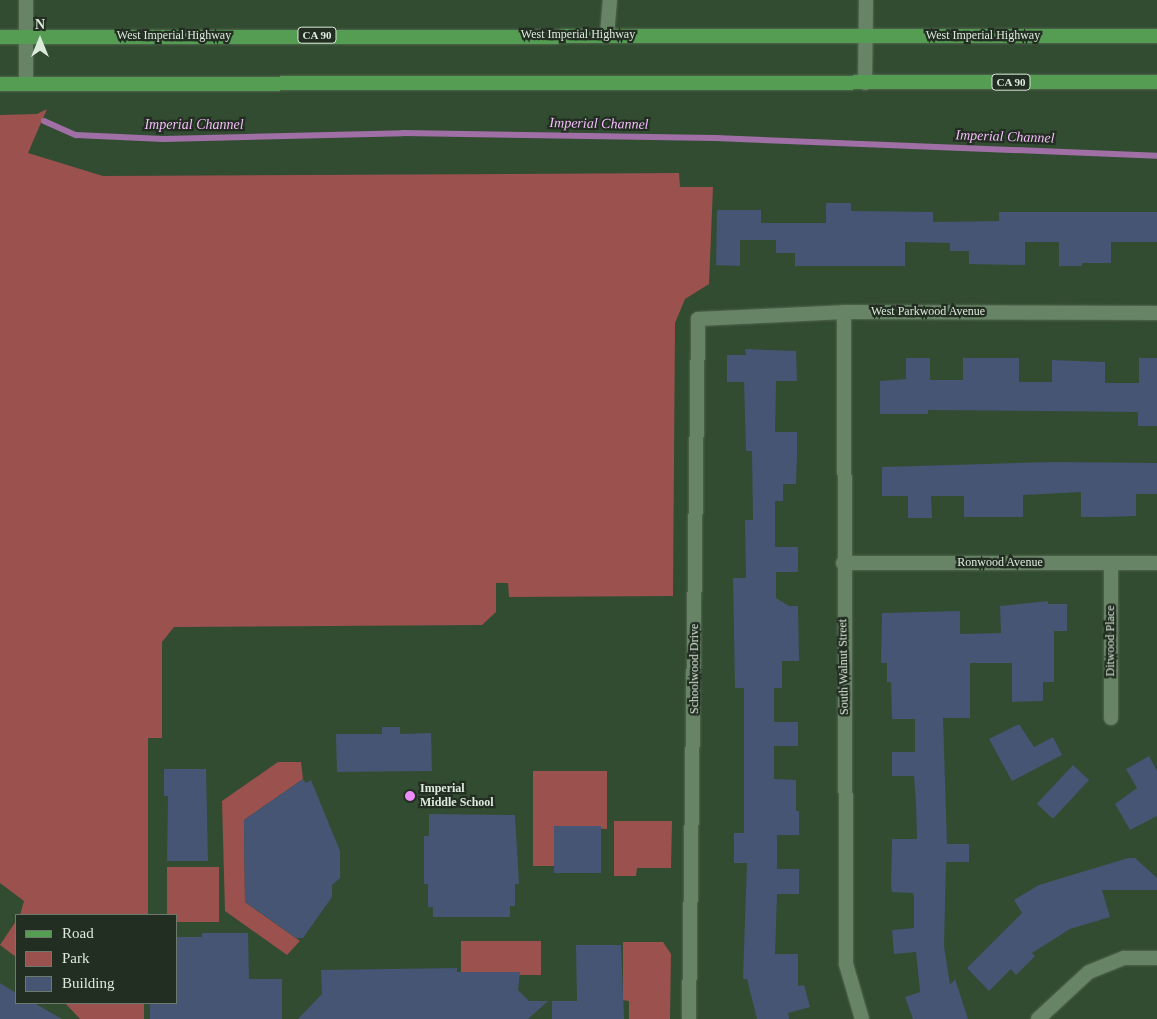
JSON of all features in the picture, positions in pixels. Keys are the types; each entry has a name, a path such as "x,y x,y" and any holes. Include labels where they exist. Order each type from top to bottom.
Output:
{"main road":[{"name":"West Imperial Highway","path":"0,37 607,34 1157,36"},
{"name":"CA 90","path":"0,84 1157,82"}],"street":[{"path":"26,0 26,84"},
{"path":"607,34 610,0"},
{"path":"865,82 866,0"},
{"name":"West Parkwood Avenue","path":"698,319 844,312 1157,312"},
{"name":"South Walnut Street","path":"844,312 843,564 846,964 862,1019"},
{"name":"Schoolwood Drive","path":"689,1019 698,319"},
{"name":"Ronwood Avenue","path":"843,564 1157,564"},
{"name":"Ditwood Place","path":"1111,564 1111,718"},
{"path":"1038,1019 1089,972 1124,958 1157,958"}],"green space":[{"path":"47,109 28,153 103,176 679,173 680,187 713,187 709,284 685,299 675,323 673,596 509,597 508,583 496,583 496,612 482,625 174,627 162,642 162,738 148,738 148,914 20,914 24,901 0,883 0,115 37,114"},
{"path":"278,762 301,762 303,779 244,820 245,902 300,941 287,955 225,911 222,801"},
{"path":"533,771 607,771 607,829 554,826 554,866 533,866"},
{"path":"614,821 672,821 671,868 637,868 636,876 614,876"},
{"path":"167,867 219,867 219,922 178,922 178,914 167,914"},
{"path":"15,922 15,956 0,945"},
{"path":"461,941 541,941 541,975 461,975"},
{"path":"623,942 663,942 671,954 670,1019 629,1019 629,1001 623,1000"},
{"path":"66,1004 144,1004 144,1019 80,1019"}],"building":[{"path":"826,203 851,203 851,211 933,212 933,222 999,221 999,212 1157,212 1157,242 1111,242 1111,263 1082,263 1082,266 1059,266 1059,242 1025,242 1025,265 969,264 969,251 950,251 950,243 905,242 905,266 795,266 795,253 776,253 776,240 740,240 740,266 716,265 717,210 761,210 761,223 826,223"},
{"path":"745,349 796,351 797,381 776,381 775,432 797,432 797,455 796,484 783,484 783,501 775,501 775,547 798,547 798,572 776,572 776,598 789,606 798,606 799,661 782,661 782,688 774,688 774,722 798,722 798,746 774,746 774,779 796,780 796,811 799,811 799,835 777,835 777,869 799,869 799,894 777,894 775,954 798,954 798,986 804,985 810,1007 788,1013 789,1019 757,1019 747,979 743,979 747,863 734,863 734,833 744,833 744,688 735,688 733,578 746,578 745,520 753,520 752,451 746,451 744,382 727,382 727,355 746,355"},
{"path":"906,358 930,358 930,380 963,380 963,358 1019,358 1019,382 1052,382 1052,360 1105,362 1105,383 1139,383 1139,358 1157,358 1157,426 1138,426 1138,412 928,410 928,414 880,414 880,381 906,379"},
{"path":"1053,462 1157,463 1157,494 1136,494 1136,516 1105,517 1081,517 1081,492 1023,495 1023,517 964,517 964,496 931,496 932,518 908,518 908,496 882,496 882,467"},
{"path":"1048,601 1048,604 1067,604 1067,631 1054,631 1054,682 1043,682 1043,701 1012,702 1012,663 970,663 970,718 943,718 947,844 969,844 969,862 946,862 944,946 950,985 955,979 968,1019 913,1019 905,997 920,992 916,952 894,954 892,930 914,928 914,897 913,893 892,892 891,887 892,839 917,839 914,776 892,776 892,752 915,752 915,719 892,719 891,682 887,682 887,663 881,663 882,613 960,611 960,634 1001,633 1000,606"},
{"path":"1019,724 1034,747 1053,737 1062,755 1012,781 989,739"},
{"path":"382,727 400,727 400,734 431,733 432,771 337,772 336,734 382,734"},
{"path":"1149,756 1157,771 1157,816 1130,830 1115,804 1137,788 1126,769"},
{"path":"1073,765 1089,780 1053,819 1037,804"},
{"path":"164,769 206,769 208,861 167,861 168,796 164,796"},
{"path":"303,779 306,783 311,780 340,851 340,878 332,885 332,897 303,938 296,938 245,902 244,820"},
{"path":"429,814 515,815 519,884 515,884 515,906 510,906 510,917 433,917 433,907 428,907 428,884 424,884 424,836 429,836"},
{"path":"554,826 601,826 601,873 554,873"},
{"path":"1128,858 1135,858 1157,878 1157,890 1102,890 1110,917 1070,929 1032,953 1035,956 1016,975 1011,969 989,991 967,968 1022,913 1014,900 1039,885"},
{"path":"202,933 248,933 249,979 282,979 282,1019 150,1019 150,1004 178,1004 178,937 202,937"},
{"path":"576,945 621,945 624,1019 552,1019 552,1001 577,1001"},
{"path":"457,968 457,972 520,972 518,990 529,1001 548,1001 528,1019 298,1019 322,994 321,970"},
{"path":"0,983 15,992 15,1004 36,1004 62,1019 0,1019"}],"waterway":[{"name":"Imperial Channel","path":"44,121 76,135 163,139 403,133 715,138 1157,156"}],"place":[{"name":"Imperial Middle School","path":"410,796"}]}
